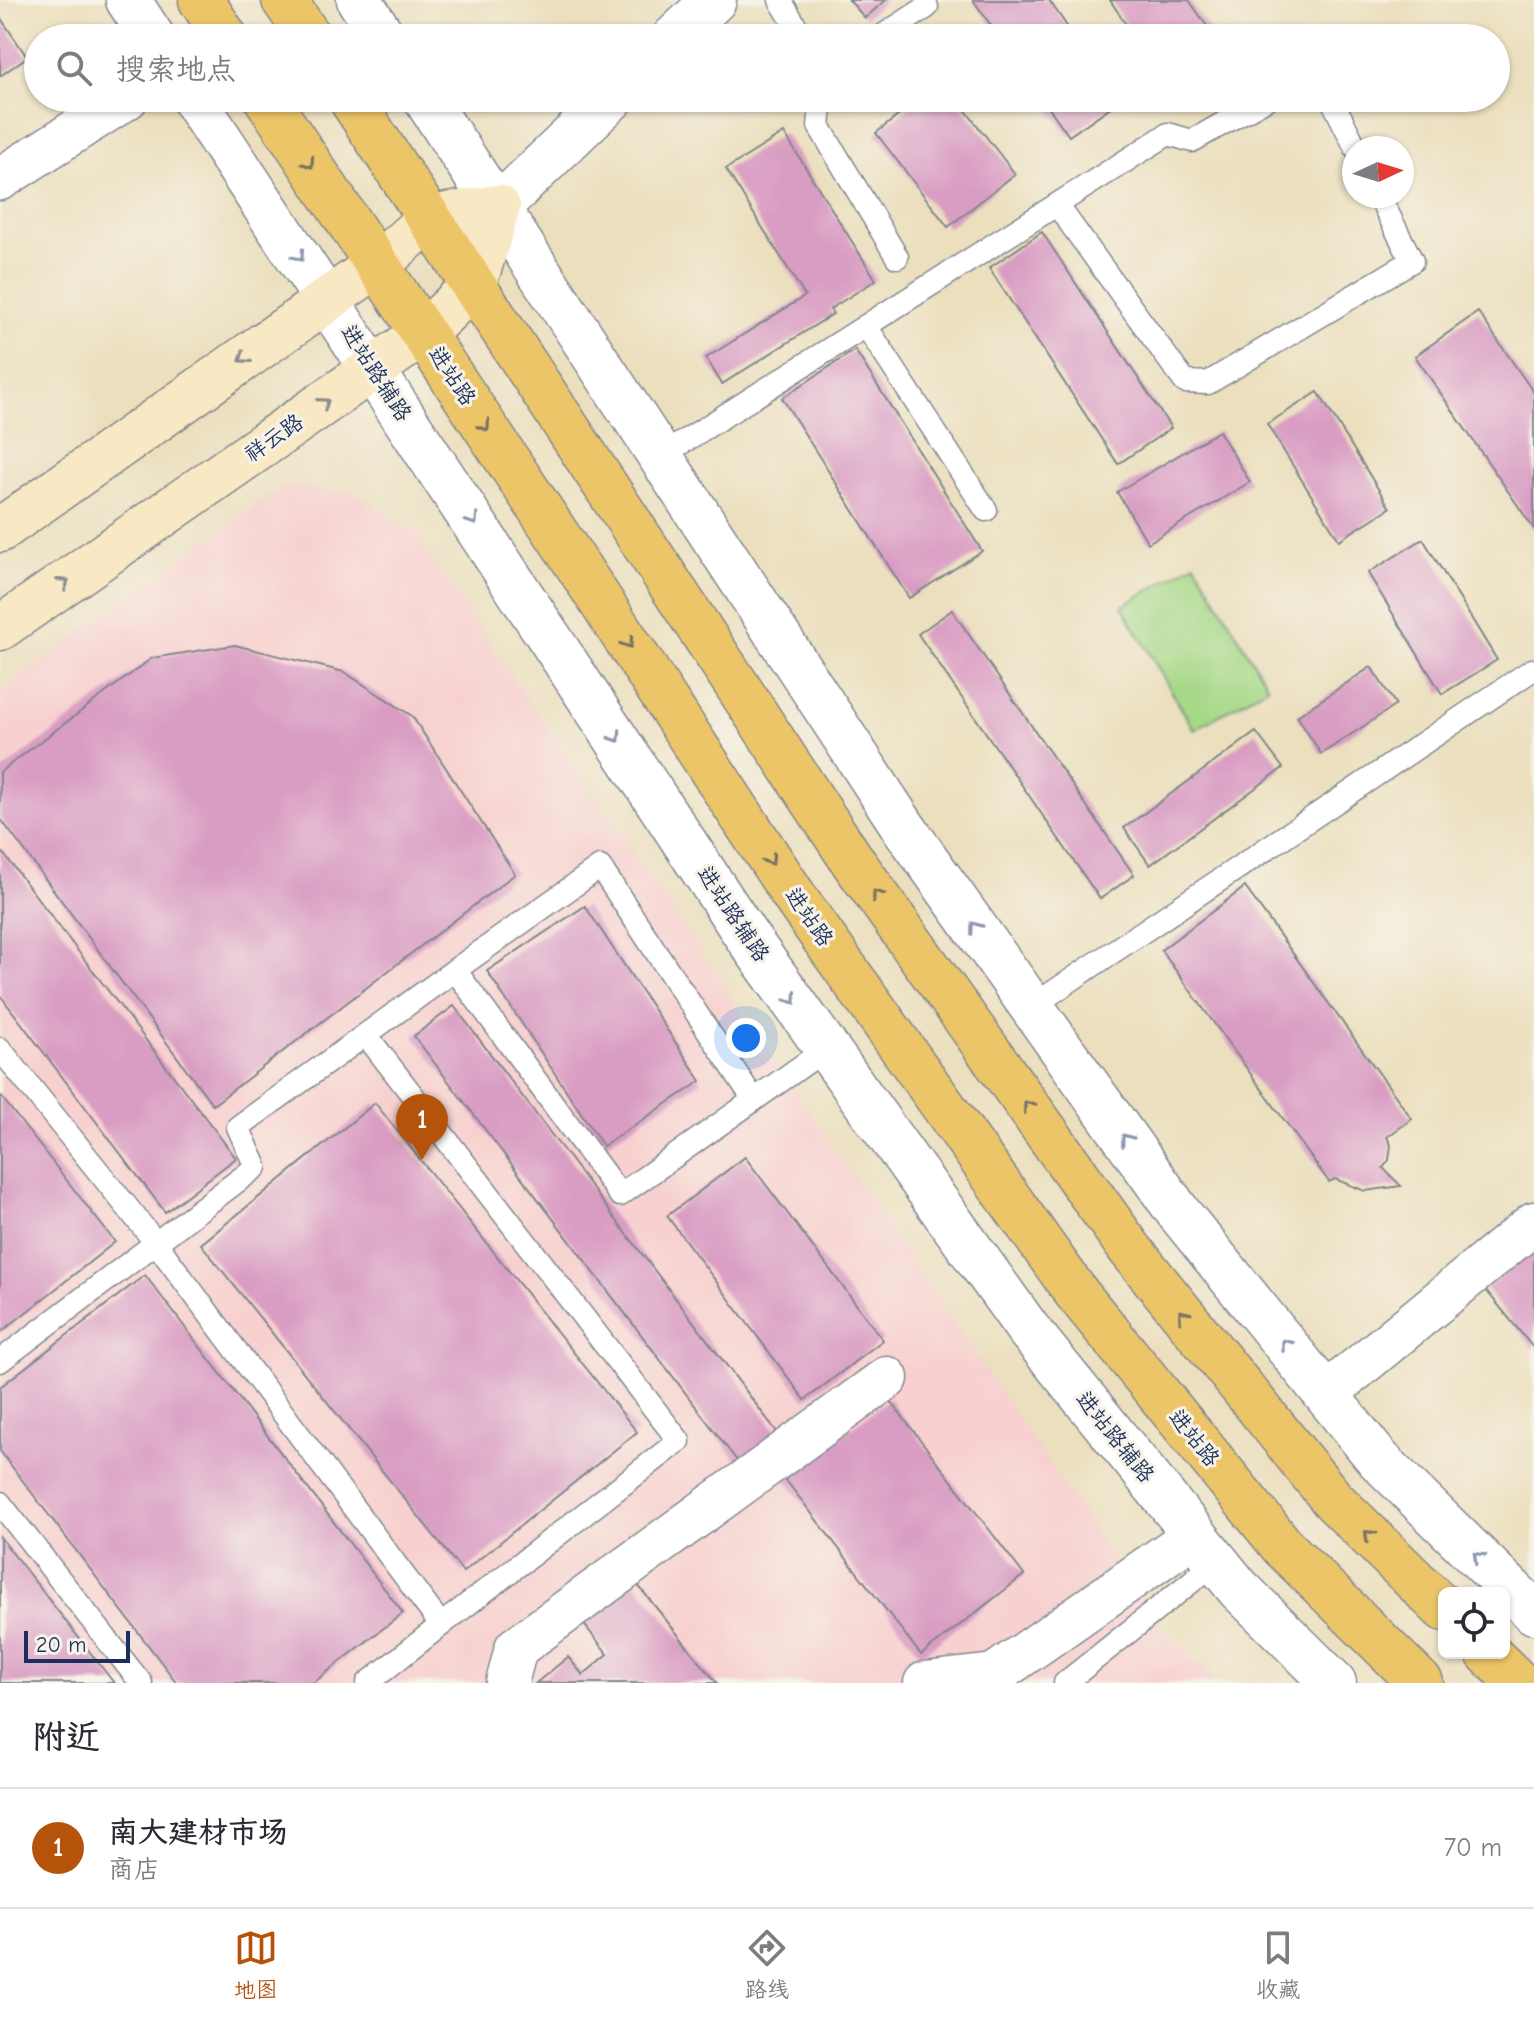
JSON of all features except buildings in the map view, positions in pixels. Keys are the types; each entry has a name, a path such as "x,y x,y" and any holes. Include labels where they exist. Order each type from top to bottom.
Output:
{"main road":[{"path":"201,0 217,24"},
{"path":"284,0 300,24"},
{"name":"进站路","path":"275,112 798,902 1075,1291 1283,1547 1421,1683"},
{"path":"359,112 854,863 1130,1249 1333,1500 1438,1603"},
{"path":"0,530 377,265 430,218 498,207"},
{"name":"祥云路","path":"0,628 423,334 474,285 498,207"},
{"path":"1494,1659 1519,1683"}],"street":[{"path":"128,0 144,24"},
{"path":"359,0 375,24"},
{"path":"689,24 714,0"},
{"path":"0,179 105,112"},
{"name":"进站路辅路","path":"202,112 747,937 1027,1328 1238,1588 1334,1683"},
{"path":"434,112 904,828 1178,1212 1378,1459 1534,1612"},
{"name":"祥云路","path":"498,207 597,112"},
{"path":"1326,1394 1534,1223"},
{"path":"507,1683 516,1648 887,1378"},
{"path":"925,1683 994,1675 1205,1548"}],"lane":[{"path":"780,0 795,24"},
{"path":"901,24 927,7"},
{"path":"820,112 819,126 897,257"},
{"path":"661,456 1168,134 1192,141 1243,112"},
{"path":"1338,112 1350,136"},
{"path":"1057,205 1185,382 1208,383 1412,261 1385,208"},
{"path":"866,326 986,510"},
{"path":"1031,1007 1532,670"},
{"path":"0,1361 256,1167 238,1127 600,867 754,1100"},
{"path":"455,970 620,1195 827,1048"},
{"path":"366,1035 679,1441 368,1683"},
{"path":"0,1049 156,1243 441,1625"},
{"path":"0,1503 141,1683"},
{"path":"1065,1683 1205,1548"}],"shaded area":[{"path":"280,487 353,491 415,533 1162,1629 1218,1683 0,1683 0,692"}],"green space":[{"path":"1195,563 1268,687 1194,730 1122,606"}],"place":[{"name":"南大建材市场","path":"422,1160"}]}
